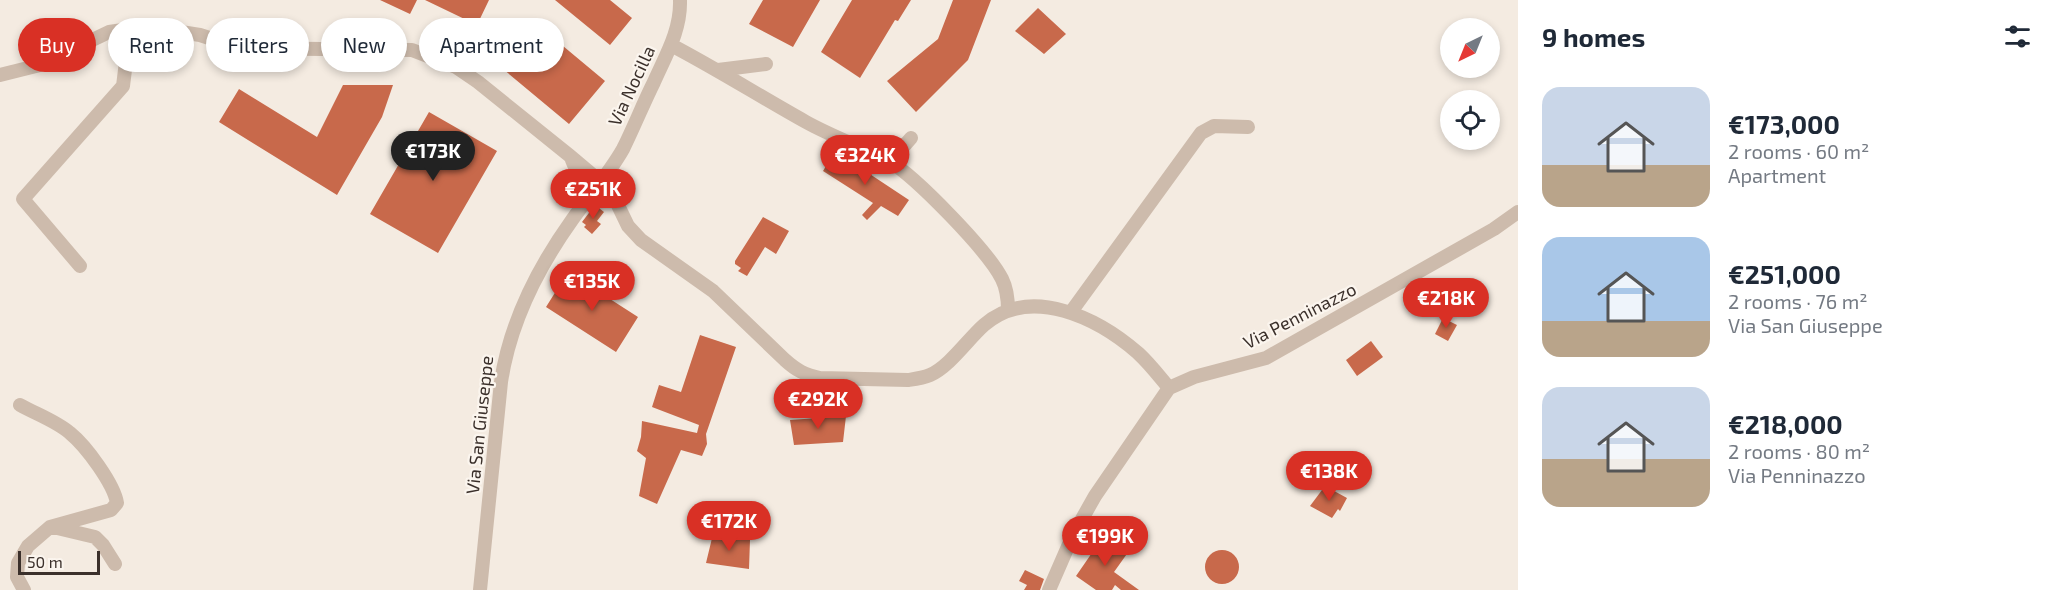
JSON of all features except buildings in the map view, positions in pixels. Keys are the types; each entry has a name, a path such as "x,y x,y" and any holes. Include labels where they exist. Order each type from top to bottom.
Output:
{"street":[{"name":"Via Nocilla","path":"601,182 622,149 671,45 679,25 680,0"},
{"path":"0,75 40,65 108,32"},
{"path":"194,34 240,48 412,50 456,67 478,82 601,182 614,197 631,231 714,291 784,360 794,369 806,375 819,378 908,380 919,378 936,371 998,314 1031,306 1050,307 1071,312 1119,339 1138,353 1169,388 1095,496 1073,535 1049,590"},
{"path":"671,45 808,123 890,162 908,175 990,260 1002,279 1007,295 1008,310"},
{"path":"718,70 766,64"},
{"path":"80,266 23,199 123,86 126,72"},
{"path":"1071,312 1201,133 1214,126 1248,127"},
{"path":"890,162 911,138"},
{"path":"570,156 579,176 584,205"},
{"name":"Via San Giuseppe","path":"480,590 505,352 522,303 548,257 601,182"},
{"name":"Via Penninazzo","path":"1169,388 1194,377 1258,360 1293,345 1494,229 1518,212"},
{"path":"20,405 70,433 96,462 116,493 117,503 111,510 51,527 28,546 18,563 17,577 24,590"},
{"path":"51,527 95,537 103,544 115,564"}]}
